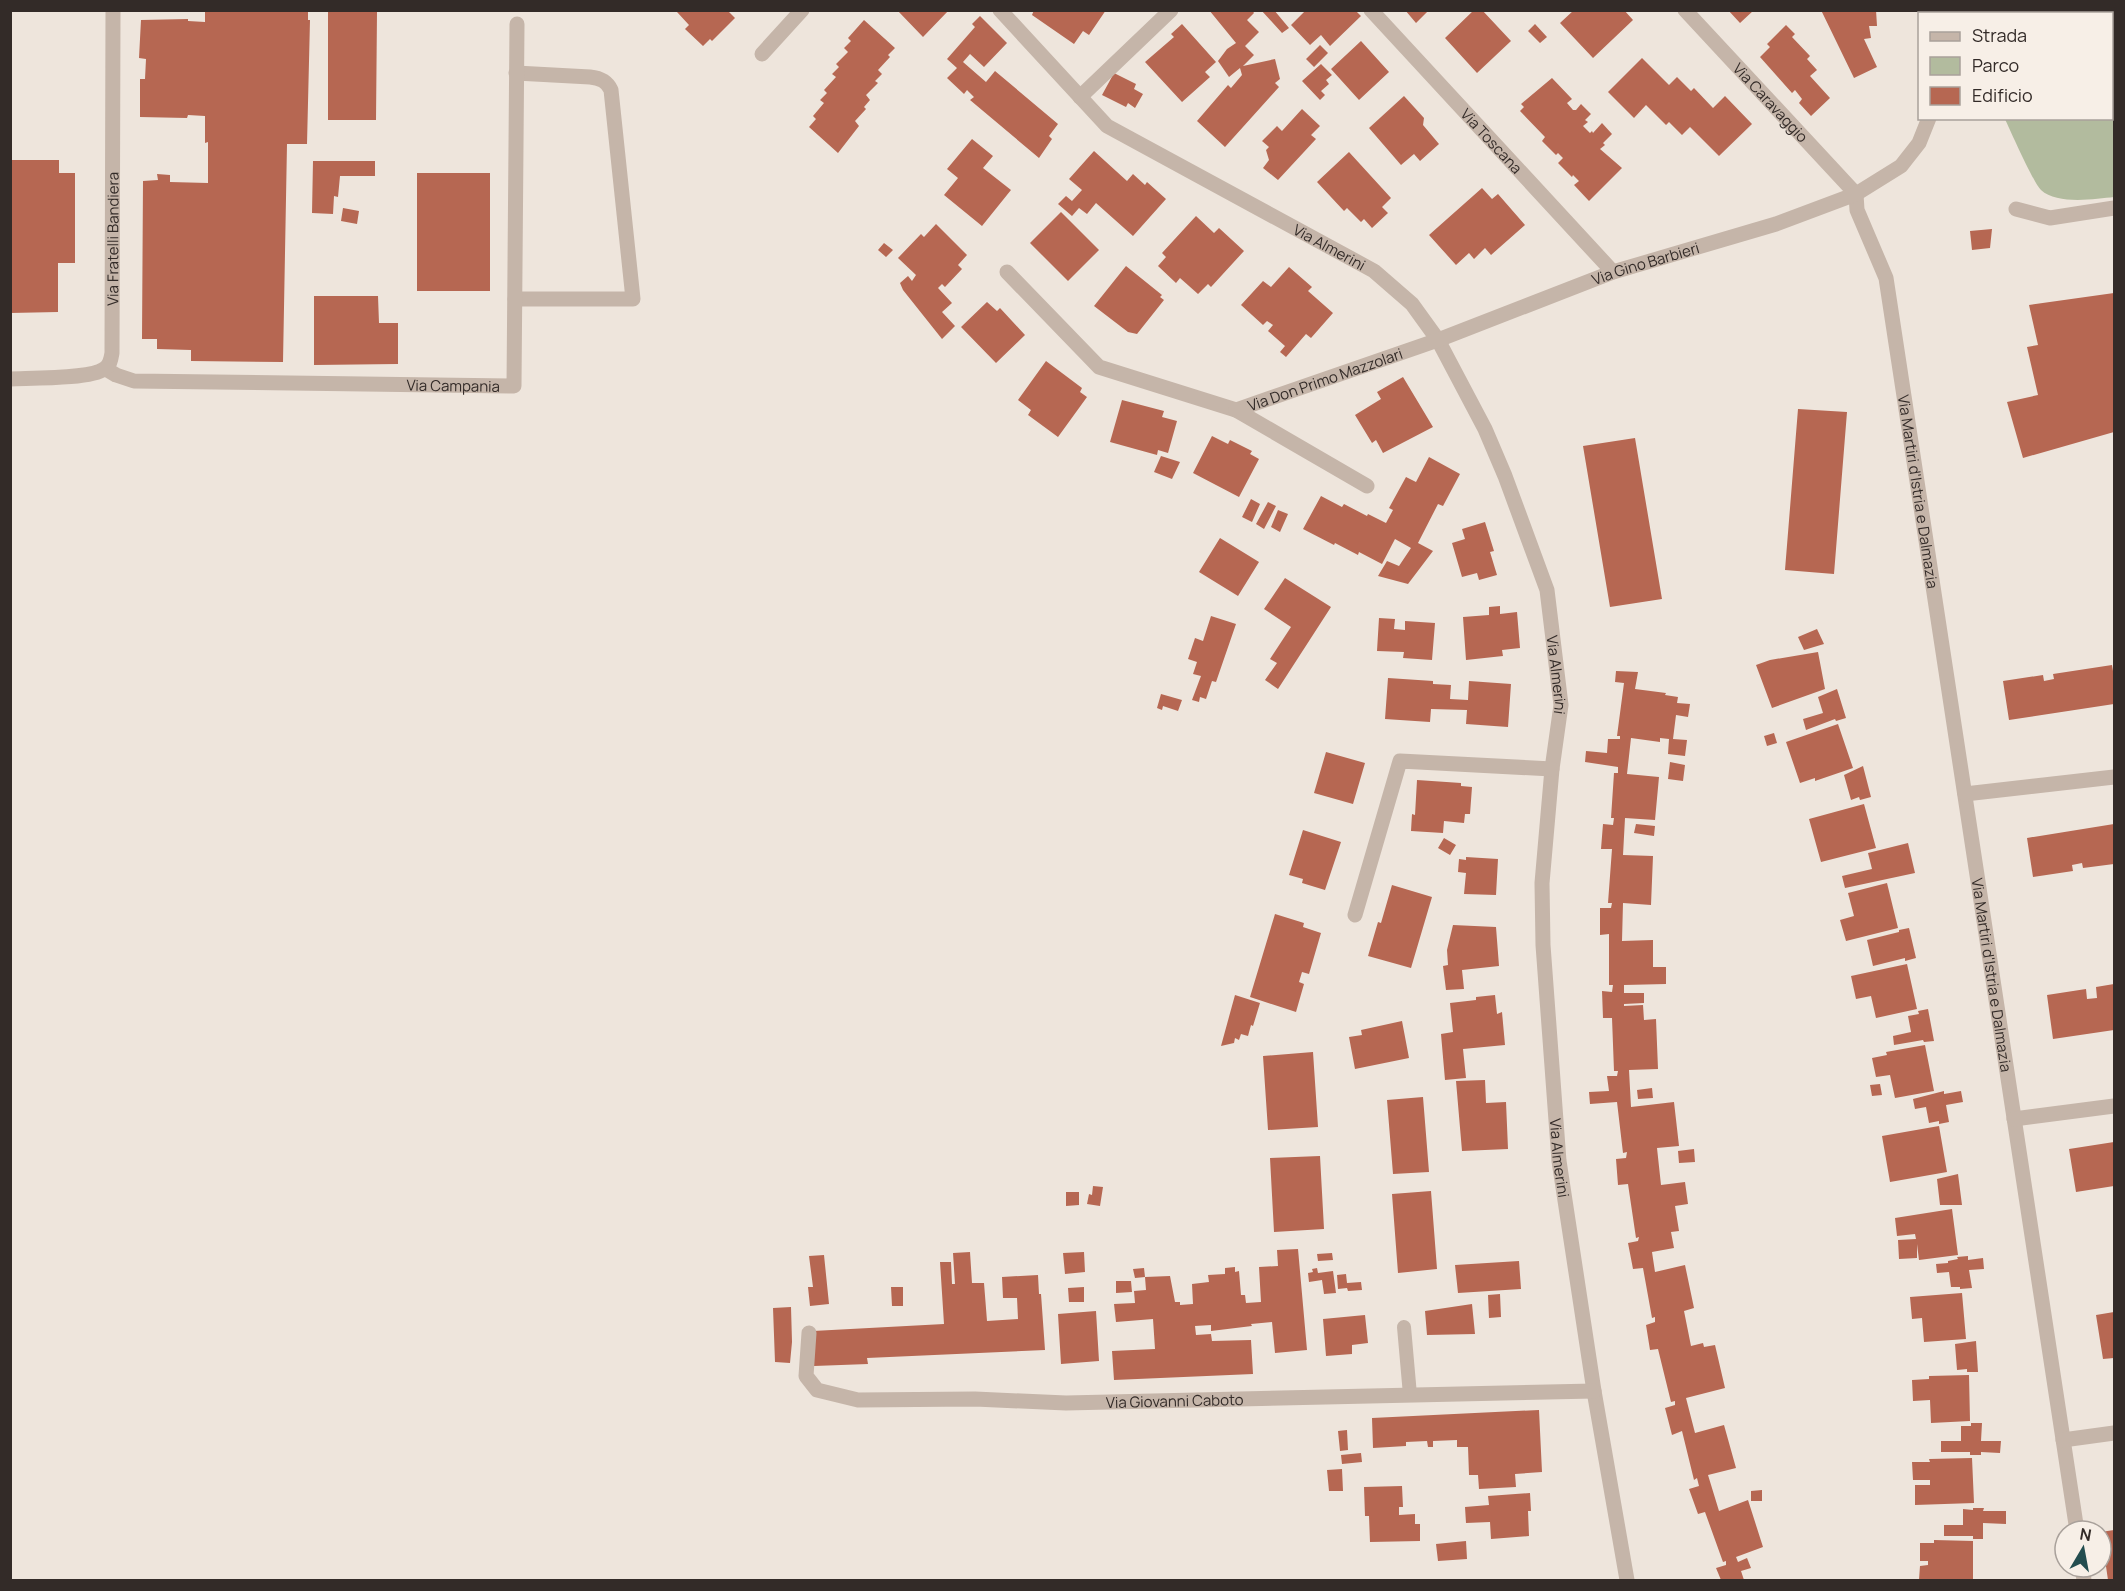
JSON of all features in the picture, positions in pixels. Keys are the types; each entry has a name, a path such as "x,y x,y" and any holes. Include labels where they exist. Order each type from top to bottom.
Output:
{"street":[{"name":"Via Fratelli Bandiera","path":"106,369 112,353 113,10"},
{"path":"762,54 802,10"},
{"name":"Via Almerini","path":"1000,10 1107,126 1374,271 1412,304 1438,340 1493,448 1547,590 1561,705 1551,769 1542,883 1544,956 1559,1161 1594,1390 1627,1581"},
{"path":"1080,97 1171,10"},
{"name":"Via Toscana","path":"1371,10 1613,272"},
{"name":"Via Caravaggio","path":"1685,10 1856,194"},
{"name":"Via Campania","path":"106,369 134,381 514,386 517,24"},
{"path":"515,299 633,299 609,85 598,78 516,73"},
{"name":"Via Gino Barbieri","path":"1438,340 1613,272 1776,224 1856,194 1901,166 1919,143 1928,120"},
{"name":"Via Martiri d'Istria e Dalmazia","path":"1856,194 1857,210 1886,278 2075,1519"},
{"path":"2016,209 2050,218 2115,208"},
{"name":"Via Don Primo Mazzolari","path":"1007,272 1099,368 1236,410 1438,340"},
{"path":"10,379 93,374 106,369"},
{"path":"1236,410 1367,486"},
{"path":"1355,915 1401,761 1551,769"},
{"path":"1965,794 2115,777"},
{"path":"2014,1119 2115,1106"},
{"name":"Via Giovanni Caboto","path":"809,1333 806,1376 817,1390 858,1400 1066,1403 1594,1390"},
{"path":"2063,1440 2115,1433"}],"lane":[{"path":"1404,1327 1410,1395"}],"green space":[{"path":"2114,11 2114,197 2087,200 2056,198 2048,195 2038,186 2005,120 2113,120 2113,12 1954,12"}],"building":[{"path":"205,10 308,10 308,20 310,20 307,144 287,144 283,362 191,361 191,350 157,349 157,339 142,339 143,181 158,180 157,174 170,175 170,182 208,183 208,142 205,143 205,116 140,117 140,79 145,79 146,59 139,58 141,20 188,19 188,21 205,22"},
{"path":"678,10 727,10 735,18 712,41 710,39 703,46 685,29 689,25 677,12"},
{"path":"897,10 949,10 923,37"},
{"path":"1034,10 1106,10 1089,35 1083,31 1074,44 1032,15"},
{"path":"1209,10 1252,10 1254,13 1247,20 1259,32 1245,46 1254,55 1243,66 1275,59 1280,79 1275,83 1279,87 1225,147 1197,121 1228,85 1231,88 1242,75 1240,68 1229,77 1218,61 1227,49 1236,43"},
{"path":"1261,10 1274,10 1289,28 1282,33"},
{"path":"1306,10 1355,10 1361,16 1330,46 1321,35 1310,45 1291,25"},
{"path":"1405,10 1429,10 1416,23"},
{"path":"1474,10 1482,10 1511,41 1477,73 1445,38"},
{"path":"1574,10 1624,10 1633,20 1593,58 1560,23"},
{"path":"1728,10 1754,10 1740,23"},
{"path":"1821,10 1876,10 1877,26 1869,26 1871,38 1864,39 1877,67 1854,78"},
{"path":"328,12 377,12 376,120 328,120"},
{"path":"980,16 1007,43 984,67 970,54 963,62 986,82 995,71 1058,124 1049,136 1052,139 1039,158 970,100 974,97 967,90 964,94 947,78 957,68 947,59 975,27 972,24"},
{"path":"864,20 895,48 878,70 882,74 875,81 878,83 866,95 870,100 864,107 866,109 855,121 859,126 838,153 809,127 816,119 813,116 824,103 820,100 827,93 824,90 836,77 832,74 839,67 836,64 848,52 844,48 851,41 848,38"},
{"path":"1182,24 1216,62 1205,72 1210,77 1182,102 1145,62 1174,37 1171,34"},
{"path":"1535,24 1547,37 1540,43 1528,31"},
{"path":"1786,25 1795,34 1792,37 1810,56 1807,59 1817,70 1810,76 1830,98 1811,116 1799,103 1802,99 1795,90 1792,93 1760,57 1770,47 1767,44"},
{"path":"1361,41 1389,72 1359,100 1331,69"},
{"path":"1320,45 1328,53 1314,67 1306,59"},
{"path":"1642,58 1669,85 1677,77 1691,91 1694,88 1713,108 1725,96 1752,124 1719,156 1690,127 1682,135 1669,122 1666,125 1646,105 1634,118 1608,92"},
{"path":"1321,64 1332,75 1326,80 1329,84 1321,91 1325,95 1320,100 1302,81"},
{"path":"1114,73 1136,84 1134,89 1143,94 1135,108 1128,103 1126,107 1102,95"},
{"path":"1552,78 1572,99 1567,103 1573,110 1581,104 1591,114 1585,120 1588,122 1583,126 1590,133 1592,131 1593,133 1602,123 1612,134 1600,149 1622,168 1589,201 1574,185 1579,181 1558,163 1563,158 1558,153 1556,155 1542,141 1545,137 1520,111 1524,107 1521,104"},
{"path":"1404,96 1424,118 1423,125 1439,144 1420,161 1414,154 1401,165 1369,128"},
{"path":"1302,109 1320,126 1311,135 1316,139 1278,180 1263,168 1269,160 1266,150 1269,147 1262,141 1277,126 1282,131"},
{"path":"972,139 993,156 983,168 1011,190 982,226 944,195 958,178 947,169"},
{"path":"1094,151 1127,181 1133,174 1145,185 1147,182 1166,199 1133,236 1096,203 1087,214 1079,208 1072,216 1058,204 1066,196 1072,201 1082,190 1069,179"},
{"path":"1349,152 1391,198 1382,207 1388,213 1372,228 1364,219 1361,222 1347,208 1344,211 1317,182"},
{"path":"10,160 59,160 59,173 75,173 75,263 58,263 58,312 10,313"},
{"path":"313,161 375,161 375,176 340,176 338,197 334,196 333,214 312,213"},
{"path":"417,173 490,173 490,291 417,291"},
{"path":"1482,188 1492,199 1498,194 1525,225 1491,255 1485,248 1474,259 1469,253 1456,265 1429,235"},
{"path":"343,208 359,211 357,224 341,221"},
{"path":"1061,212 1099,250 1068,281 1030,243"},
{"path":"1196,216 1214,233 1219,228 1244,251 1211,287 1208,284 1198,294 1180,278 1176,283 1158,266 1166,257 1162,253"},
{"path":"936,224 967,255 958,265 962,269 945,287 942,284 938,288 952,303 942,312 955,326 942,339 903,290 900,283 908,276 912,281 916,275 898,258 921,234 924,237"},
{"path":"1992,229 1990,248 1972,250 1970,231"},
{"path":"884,243 893,250 886,257 878,250"},
{"path":"1126,266 1162,295 1160,297 1164,300 1137,334 1128,332 1094,306"},
{"path":"1289,267 1312,287 1308,291 1333,313 1311,338 1306,334 1286,357 1280,352 1285,346 1268,331 1273,325 1267,321 1263,325 1241,305 1263,281 1271,287"},
{"path":"2114,293 2114,432 2023,458 2007,402 2038,395 2027,347 2038,345 2029,305"},
{"path":"314,296 378,296 379,323 398,323 398,364 314,365"},
{"path":"987,302 997,311 1000,308 1025,335 996,363 961,327"},
{"path":"1046,361 1082,388 1080,392 1087,397 1058,437 1028,415 1031,410 1018,400"},
{"path":"1403,377 1433,427 1383,453 1376,440 1372,443 1355,415 1381,399 1377,392"},
{"path":"1122,400 1164,411 1162,417 1177,421 1168,453 1158,450 1157,455 1110,442"},
{"path":"1798,409 1847,412 1834,574 1785,570"},
{"path":"1212,436 1228,444 1230,440 1252,451 1250,454 1259,459 1239,497 1193,473"},
{"path":"1635,438 1662,599 1610,607 1583,446"},
{"path":"1161,456 1180,462 1172,479 1154,472"},
{"path":"1429,457 1460,474 1443,506 1438,504 1418,543 1433,551 1408,584 1378,576 1387,561 1399,566 1411,548 1395,539 1382,564 1359,552 1358,555 1335,543 1334,545 1303,529 1321,496 1342,507 1344,504 1386,523 1393,510 1389,508 1406,477 1416,482"},
{"path":"1251,499 1260,504 1252,522 1242,517"},
{"path":"1268,502 1276,506 1264,529 1256,524"},
{"path":"1278,510 1288,514 1280,532 1271,527"},
{"path":"1485,522 1494,551 1490,552 1497,575 1479,580 1477,573 1462,577 1452,543 1465,539 1462,529"},
{"path":"1220,538 1259,562 1238,596 1199,572"},
{"path":"1285,578 1331,607 1278,689 1265,680 1277,663 1270,659 1291,627 1264,609"},
{"path":"1500,606 1500,614 1517,612 1520,648 1502,650 1503,656 1466,660 1463,617 1489,615 1489,607"},
{"path":"1211,616 1236,624 1216,682 1212,681 1206,699 1200,697 1199,702 1192,700 1201,676 1193,674 1197,662 1188,659 1195,638 1203,641"},
{"path":"1379,618 1395,619 1394,629 1405,630 1405,621 1435,623 1432,660 1403,658 1404,652 1377,651"},
{"path":"1817,629 1824,644 1804,650 1798,637"},
{"path":"1818,652 1825,689 1772,708 1756,665 1770,660"},
{"path":"2112,665 2114,704 2009,720 2003,681 2043,675 2044,681 2054,679 2053,674"},
{"path":"1616,671 1638,672 1635,689 1666,693 1665,695 1678,697 1677,703 1690,704 1688,717 1676,715 1673,739 1687,740 1685,756 1668,754 1669,739 1660,738 1660,742 1631,738 1627,774 1659,777 1655,820 1625,818 1623,855 1653,856 1651,905 1623,903 1622,941 1653,940 1653,967 1666,967 1666,984 1624,985 1624,993 1644,993 1644,1003 1624,1004 1624,1006 1643,1005 1644,1020 1656,1019 1658,1069 1629,1070 1631,1107 1674,1102 1679,1146 1657,1148 1661,1185 1685,1182 1688,1204 1675,1206 1679,1231 1671,1232 1674,1248 1652,1252 1655,1272 1685,1265 1694,1308 1684,1311 1691,1346 1703,1343 1704,1347 1715,1345 1725,1388 1686,1398 1695,1433 1724,1425 1736,1468 1708,1475 1719,1511 1748,1500 1763,1547 1736,1557 1738,1562 1747,1558 1751,1568 1741,1571 1744,1580 1721,1580 1716,1568 1726,1565 1726,1561 1723,1562 1705,1512 1698,1514 1689,1489 1699,1486 1697,1478 1694,1480 1682,1431 1672,1435 1665,1408 1675,1405 1675,1401 1671,1402 1658,1349 1650,1350 1646,1325 1655,1322 1655,1317 1652,1318 1643,1268 1633,1269 1628,1243 1638,1241 1639,1237 1636,1238 1628,1184 1618,1185 1616,1159 1626,1158 1627,1152 1623,1153 1617,1102 1590,1104 1589,1092 1609,1091 1607,1076 1617,1076 1618,1071 1614,1071 1612,1018 1603,1018 1602,991 1612,992 1613,985 1609,985 1609,934 1600,935 1600,908 1611,908 1612,903 1608,903 1612,849 1601,849 1603,824 1613,825 1614,818 1611,818 1614,773 1618,773 1618,767 1585,762 1586,751 1607,753 1608,739 1620,739 1620,736 1617,736 1624,683 1615,682"},
{"path":"1388,678 1433,681 1433,684 1451,685 1450,699 1468,700 1469,681 1511,684 1508,727 1466,724 1467,710 1431,709 1430,722 1385,719"},
{"path":"1837,689 1846,718 1836,721 1835,719 1806,730 1803,719 1823,713 1818,697"},
{"path":"1161,694 1182,700 1178,711 1163,706 1162,710 1157,708"},
{"path":"1838,724 1853,768 1815,781 1815,778 1800,783 1786,742"},
{"path":"1774,733 1777,743 1767,746 1764,736"},
{"path":"1326,752 1365,763 1353,804 1314,793"},
{"path":"1670,762 1685,765 1683,781 1668,779"},
{"path":"1863,766 1871,797 1851,800 1844,775"},
{"path":"1417,780 1461,783 1461,786 1472,787 1470,814 1465,814 1464,823 1444,821 1443,833 1411,831 1412,814 1415,815"},
{"path":"1864,804 1876,848 1821,862 1809,819"},
{"path":"1636,824 1655,826 1654,836 1634,833"},
{"path":"2114,824 2114,864 2083,868 2082,863 2072,865 2073,871 2033,877 2027,838"},
{"path":"1303,830 1341,842 1325,890 1302,883 1303,879 1289,875"},
{"path":"1444,838 1456,845 1450,855 1438,848"},
{"path":"1908,843 1915,873 1845,888 1842,876 1872,869 1868,853"},
{"path":"1466,857 1498,859 1496,895 1464,894 1466,873 1458,872 1459,859 1466,860"},
{"path":"1887,883 1898,928 1846,941 1840,920 1854,916 1848,893"},
{"path":"1392,885 1432,897 1411,968 1368,956"},
{"path":"1275,914 1304,923 1303,927 1321,933 1309,974 1302,972 1299,982 1304,984 1296,1012 1250,997"},
{"path":"1453,925 1496,927 1499,966 1462,970 1464,989 1446,990 1443,966 1448,965 1447,950"},
{"path":"1909,928 1916,958 1905,961 1905,958 1873,966 1867,940"},
{"path":"1907,964 1917,1009 1876,1018 1871,996 1856,999 1851,976"},
{"path":"2114,984 2114,1030 2053,1039 2047,995 2086,989 2087,999 2097,998 2096,987"},
{"path":"1235,995 1260,1003 1248,1036 1241,1034 1239,1040 1235,1038 1234,1043 1221,1046"},
{"path":"1495,995 1497,1014 1502,1012 1505,1045 1463,1049 1466,1078 1445,1080 1441,1034 1453,1032 1450,1003"},
{"path":"1928,1009 1934,1041 1924,1042 1923,1040 1894,1045 1893,1036 1911,1032 1908,1016"},
{"path":"1402,1021 1409,1058 1355,1069 1349,1037 1362,1035 1361,1030"},
{"path":"1925,1045 1934,1091 1895,1098 1890,1075 1876,1077 1872,1058 1887,1055 1886,1052"},
{"path":"1313,1052 1318,1127 1268,1130 1263,1056"},
{"path":"1485,1080 1486,1103 1506,1102 1508,1149 1462,1151 1456,1081"},
{"path":"1880,1084 1882,1095 1872,1096 1870,1085"},
{"path":"1652,1088 1653,1098 1638,1099 1637,1090"},
{"path":"1944,1091 1944,1094 1961,1091 1963,1102 1946,1105 1949,1122 1929,1123 1926,1107 1915,1109 1913,1099"},
{"path":"1423,1097 1429,1172 1393,1174 1387,1100"},
{"path":"1939,1126 1947,1172 1890,1182 1882,1136"},
{"path":"2114,1142 2114,1186 2076,1192 2069,1149"},
{"path":"1694,1149 1695,1162 1679,1163 1678,1151"},
{"path":"1320,1156 1324,1229 1274,1232 1270,1158"},
{"path":"1958,1174 1962,1205 1940,1205 1937,1179"},
{"path":"1093,1186 1103,1187 1100,1206 1087,1204 1089,1194 1092,1195"},
{"path":"1431,1191 1437,1269 1398,1273 1392,1194"},
{"path":"1066,1192 1079,1192 1079,1205 1066,1206"},
{"path":"1952,1209 1958,1255 1919,1260 1917,1244 1917,1258 1899,1259 1898,1240 1916,1239 1915,1234 1897,1236 1895,1218"},
{"path":"1298,1249 1307,1350 1275,1353 1272,1322 1211,1331 1211,1325 1195,1326 1196,1335 1211,1334 1212,1341 1251,1340 1253,1374 1114,1380 1112,1351 1155,1349 1153,1319 1116,1322 1114,1304 1135,1303 1134,1291 1146,1290 1145,1277 1170,1276 1175,1302 1180,1302 1180,1305 1193,1304 1192,1284 1209,1282 1208,1275 1225,1274 1225,1268 1235,1267 1235,1272 1239,1271 1241,1295 1245,1295 1246,1303 1261,1302 1259,1267 1278,1266 1277,1250"},
{"path":"970,1252 972,1283 984,1283 987,1321 1018,1319 1017,1298 1003,1298 1002,1277 1038,1275 1045,1350 867,1358 868,1364 814,1366 813,1331 944,1324 940,1262 951,1262 952,1284 955,1284 953,1253"},
{"path":"1084,1252 1085,1272 1065,1274 1063,1253"},
{"path":"1332,1253 1333,1260 1318,1261 1317,1254"},
{"path":"824,1255 829,1304 810,1306 808,1287 813,1287 809,1256"},
{"path":"1968,1256 1968,1260 1983,1258 1984,1269 1969,1270 1972,1288 1951,1287 1949,1272 1937,1273 1936,1264 1948,1263 1948,1261 1958,1259 1957,1257"},
{"path":"1519,1261 1521,1289 1458,1293 1455,1265"},
{"path":"1144,1268 1145,1277 1135,1278 1133,1269"},
{"path":"1317,1268 1318,1273 1333,1271 1336,1293 1324,1294 1322,1280 1309,1282 1308,1273"},
{"path":"1346,1274 1347,1283 1361,1282 1362,1290 1338,1289 1337,1275"},
{"path":"1116,1281 1131,1281 1132,1292 1116,1293"},
{"path":"891,1287 903,1287 903,1306 892,1306"},
{"path":"1084,1287 1084,1302 1069,1302 1068,1288"},
{"path":"1962,1293 1966,1339 1924,1342 1922,1318 1912,1319 1910,1297"},
{"path":"1500,1294 1501,1317 1489,1318 1488,1295"},
{"path":"1472,1304 1475,1334 1427,1335 1425,1311"},
{"path":"791,1307 790,1363 775,1362 773,1308"},
{"path":"1096,1311 1099,1361 1061,1364 1058,1314"},
{"path":"2114,1312 2114,1358 2103,1359 2096,1315"},
{"path":"1365,1315 1368,1343 1352,1345 1352,1354 1326,1356 1323,1319"},
{"path":"1976,1341 1978,1372 1967,1372 1967,1369 1957,1370 1955,1344"},
{"path":"1969,1375 1970,1421 1931,1423 1930,1400 1913,1401 1912,1380 1929,1379 1929,1376"},
{"path":"1539,1410 1542,1472 1515,1474 1516,1487 1479,1489 1478,1475 1469,1475 1468,1447 1457,1447 1457,1440 1433,1441 1433,1447 1428,1447 1427,1441 1406,1442 1406,1446 1373,1448 1372,1418"},
{"path":"1971,1423 1982,1423 1981,1441 2001,1441 2000,1453 1981,1452 1981,1455 1970,1455 1970,1452 1941,1452 1941,1441 1961,1441 1961,1426 1971,1426"},
{"path":"1347,1430 1348,1450 1340,1451 1338,1431"},
{"path":"1361,1453 1362,1462 1342,1464 1341,1455"},
{"path":"1972,1458 1974,1503 1915,1505 1915,1485 1930,1485 1930,1480 1913,1480 1912,1462 1930,1462 1929,1459"},
{"path":"1342,1469 1343,1491 1329,1491 1327,1470"},
{"path":"1402,1486 1403,1507 1399,1507 1399,1515 1415,1514 1415,1524 1420,1524 1420,1541 1370,1542 1369,1516 1365,1516 1364,1487"},
{"path":"1762,1490 1762,1501 1751,1501 1751,1491"},
{"path":"1530,1493 1529,1536 1491,1539 1490,1522 1466,1523 1465,1507 1489,1505 1488,1496"},
{"path":"1973,1508 1984,1508 1983,1511 2006,1511 2006,1524 1983,1523 1983,1539 1973,1539 1973,1536 1944,1536 1944,1525 1963,1525 1963,1509 1973,1510"},
{"path":"2113,1530 2114,1579 2108,1580 2113,1579"},
{"path":"1934,1540 1973,1541 1973,1580 1919,1580 1920,1566 1928,1565 1928,1561 1920,1561 1920,1543 1934,1543"},
{"path":"1466,1541 1467,1559 1438,1561 1436,1544"}]}
